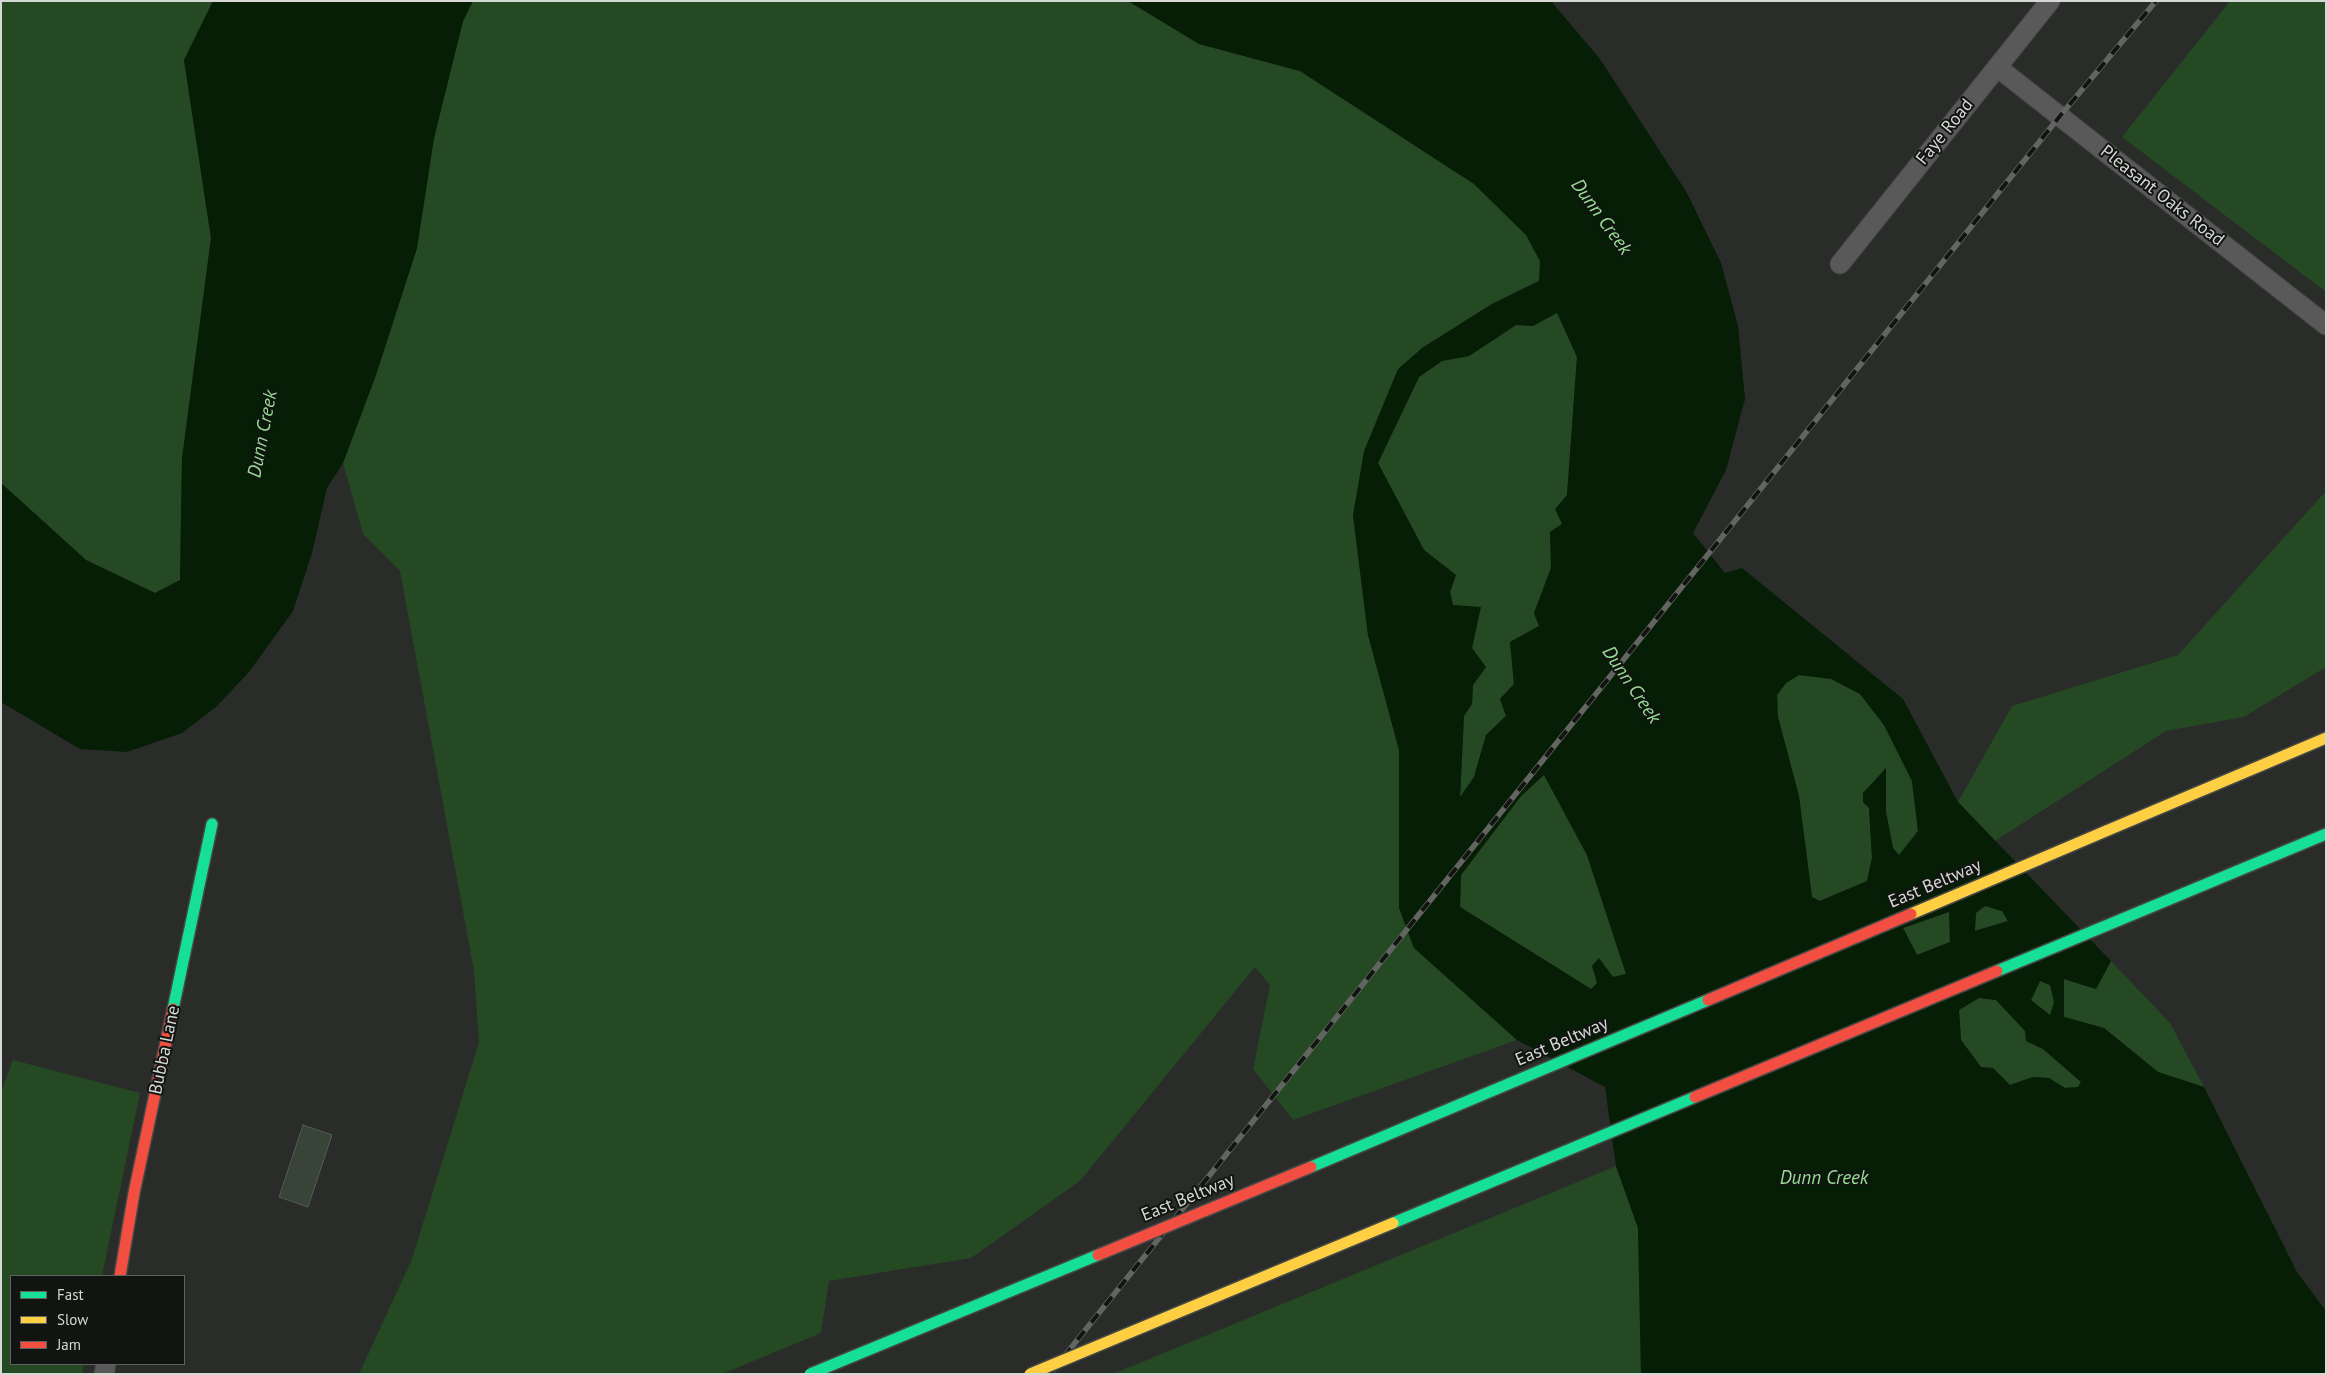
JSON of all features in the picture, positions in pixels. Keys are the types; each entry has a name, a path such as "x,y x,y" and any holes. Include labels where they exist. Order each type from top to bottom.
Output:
{"main road":[{"name":"East Beltway","path":"810,1374 1407,1127 2326,738"},
{"name":"Bubba Lane","path":"120,1275 134,1193 212,824"},
{"path":"1030,1374 2326,834"},
{"path":"2248,867 2326,842"}],"street":[{"name":"Faye Road","path":"1840,264 2050,1"},
{"name":"Pleasant Oaks Road","path":"1997,67 2326,325"}],"shaded area":[{"path":"1,1 213,1 184,60 211,238 182,459 180,580 155,593 86,560 1,483"},
{"path":"473,1 1128,1 1199,44 1300,71 1474,184 1526,235 1540,261 1540,280 1492,304 1422,348 1353,515 1368,635 1399,750 1399,908 1414,948 1517,1040 1293,1120 1253,1069 1270,985 1255,967 1080,1181 971,1258 829,1281 821,1333 722,1374 359,1374 412,1259 479,1042 474,971 400,571 363,534 343,463 376,375 417,248 434,138 463,21"},
{"path":"2230,1 2326,1 2326,292 2122,137"},
{"path":"1557,312 1577,357 1567,495 1562,524 1550,532 1551,568 1534,613 1539,626 1510,642 1514,684 1500,699 1506,716 1486,735 1474,777 1460,798 1464,716 1472,704 1473,685 1486,667 1472,648 1480,608 1453,605 1450,592 1456,575 1424,550 1378,463 1419,377 1442,361 1469,356 1516,325 1533,326"},
{"path":"2326,491 2326,667 2244,717 2166,731 1995,841 1958,802 2012,706 2178,655"},
{"path":"1799,675 1831,678 1860,694 1884,725 1912,781 1918,831 1899,856 1893,848 1886,812 1885,768 1863,802 1869,808 1872,858 1867,881 1819,901 1812,897 1799,796 1778,717 1777,695 1786,683"},
{"path":"1544,775 1587,855 1626,974 1613,977 1599,959 1597,983 1591,989 1460,907 1461,875 1521,796"},
{"path":"1986,906 2002,911 2008,921 1974,931 1976,912"},
{"path":"1949,912 1950,942 1917,955 1903,928"},
{"path":"2111,961 2170,1023 2204,1087 2158,1072 2104,1028 2064,1017 2064,979 2096,989"},
{"path":"2040,981 2050,985 2055,1002 2050,1016 2031,1000"},
{"path":"1979,998 1996,1000 2025,1031 2026,1041 2043,1049 2081,1082 2078,1087 2065,1088 2049,1078 2033,1077 2010,1085 1993,1068 1981,1067 1961,1040 1959,1010"},
{"path":"13,1060 140,1093 102,1275 10,1275 10,1365 84,1365 82,1374 1,1374 1,1092"},
{"path":"1616,1166 1638,1228 1641,1374 1113,1374"}],"water":[{"name":"Dunn Creek","path":"213,1 473,1 463,21 434,138 417,248 376,375 343,463 327,488 312,553 293,611 249,672 216,707 182,733 127,752 80,749 1,702 1,483 86,560 155,593 180,580 182,459 211,238 184,60"},
{"name":"Dunn Creek","path":"1128,1 1551,1 1600,59 1687,193 1721,263 1738,326 1745,399 1726,470 1693,533 1725,573 1742,568 1903,699 1958,802 2111,961 2096,989 2064,979 2064,1017 2104,1028 2158,1072 2204,1087 2297,1272 2326,1311 2326,1374 1641,1374 1638,1228 1616,1166 1605,1087 1517,1040 1414,948 1399,908 1399,750 1368,635 1353,515 1364,451 1398,369 1422,348 1492,304 1539,281 1540,261 1526,235 1474,184 1300,71 1199,44","holes":["1557,313 1577,357 1567,495 1555,509 1562,524 1550,532 1551,568 1534,613 1539,626 1510,642 1514,684 1500,699 1506,716 1486,735 1474,777 1460,797 1464,716 1472,704 1473,685 1486,667 1472,648 1481,607 1453,605 1450,592 1456,575 1424,550 1378,463 1419,377 1442,361 1469,356 1516,325 1533,326","1799,675 1831,679 1860,694 1884,725 1912,781 1918,831 1899,855 1893,848 1886,812 1886,768 1863,793 1863,802 1869,808 1872,858 1867,881 1820,901 1812,897 1799,796 1778,717 1777,695 1786,683","1544,775 1587,855 1626,974 1613,977 1599,958 1592,966 1597,983 1591,989 1460,907 1461,875 1521,796","1985,906 2002,911 2008,921 1975,931 1976,913","1949,912 1950,942 1917,955 1903,928","2040,981 2050,985 2054,1002 2050,1015 2031,1000","1979,998 1996,1000 2025,1031 2026,1041 2043,1049 2081,1082 2078,1087 2065,1088 2049,1078 2033,1077 2010,1085 1993,1068 1981,1067 1961,1040 1959,1010"]}],"building":[{"path":"303,1125 332,1135 308,1207 279,1197"}],"railway":[{"path":"1050,1374 2060,116 2156,1"}],"traffic: fast":[{"path":"173,1009 212,824"},
{"path":"2151,907 2326,834"},
{"path":"1997,971 2151,907"},
{"path":"1311,1167 1708,1000"},
{"path":"1393,1223 1695,1097"},
{"path":"810,1374 1098,1255"}],"traffic: slow":[{"path":"2106,831 2326,738"},
{"path":"1911,914 2106,831"},
{"path":"1030,1374 1393,1223"}],"traffic: jam":[{"path":"1708,1000 1911,914"},
{"path":"1695,1097 1997,971"},
{"path":"120,1275 134,1193 173,1009"},
{"path":"1098,1255 1311,1167"}]}
